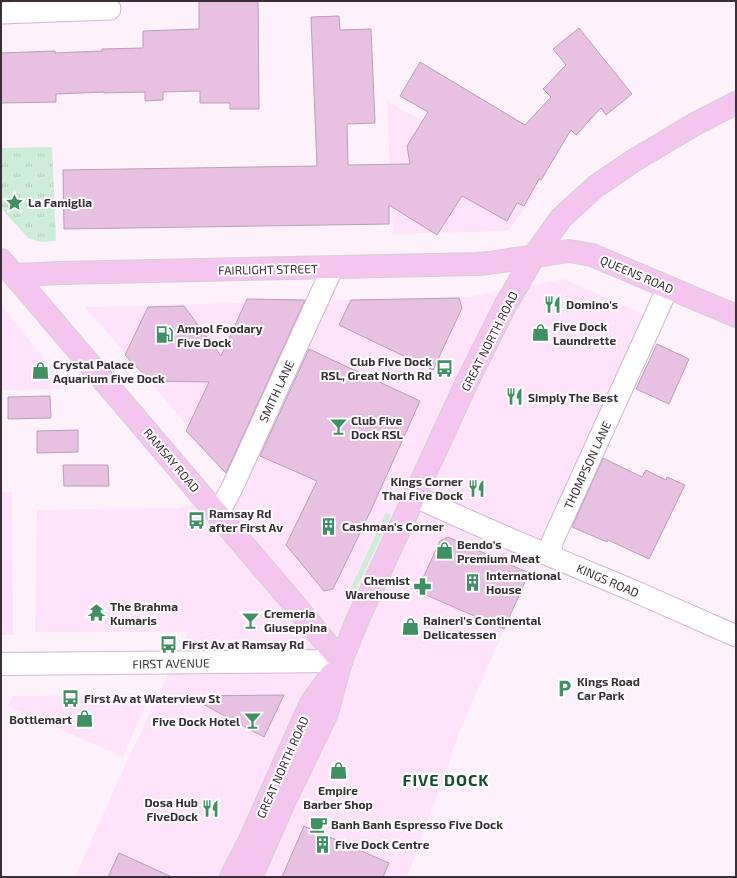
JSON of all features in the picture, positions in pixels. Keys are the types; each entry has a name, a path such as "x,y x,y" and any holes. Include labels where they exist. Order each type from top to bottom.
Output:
{"main road":[{"name":"GREAT NORTH ROAD","path":"251,877 286,798 327,713 341,661 357,621 467,382 505,306 534,256 561,218 595,187 633,161 695,124 736,103"},
{"name":"QUEENS ROAD","path":"534,256 569,251 592,255 736,316"},
{"name":"FAIRLIGHT STREET","path":"5,270 68,273 477,264 534,256"},
{"name":"RAMSAY ROAD","path":"5,270 218,514 341,661"},
{"name":"GREAT NORTH ROAD","path":"231,877 250,840 310,706 341,661"}],"street":[{"path":"1,13 110,9"},
{"name":"SMITH LANE","path":"218,514 232,488 333,267"},
{"name":"THOMPSON LANE","path":"550,556 552,542 668,287"},
{"name":"KINGS ROAD","path":"414,496 736,636"},
{"name":"FIRST AVENUE","path":"1,664 341,661"}],"shaded area":[{"path":"387,101 539,188 508,231 393,234"},
{"path":"564,279 645,315 545,528 529,573 459,732 407,877 75,877 128,759 188,632 35,632 37,510 179,508 246,493 85,307 469,297"},
{"path":"2,306 68,389 1,390"},
{"path":"1,492 12,492 13,635 1,635"},
{"path":"150,695 123,757 8,706 13,696"}],"green space":[{"path":"52,147 56,241 41,242 28,238 1,208 1,148"},
{"path":"386,513 391,515 354,594 349,592"}],"building":[{"path":"199,1 258,1 259,109 230,109 230,103 200,103 200,91 163,92 163,100 145,101 145,92 104,92 56,94 56,102 1,103 1,53 55,51 55,53 102,51 102,49 143,48 143,31 199,29"},
{"path":"339,16 340,30 371,29 375,123 347,124 348,165 410,164 407,146 428,112 400,96 420,62 525,125 551,97 543,89 566,65 553,49 579,28 632,94 606,115 601,108 576,135 571,130 541,180 539,179 524,206 517,203 507,221 462,196 437,235 389,205 389,224 64,229 63,170 317,166 311,17"},
{"path":"459,298 462,308 433,370 339,325 351,300"},
{"path":"247,299 305,300 226,473 186,431 209,382 150,381 125,355 148,307 184,306 221,356"},
{"path":"657,344 689,359 669,404 636,389"},
{"name":"Club Five Dock RSL","path":"309,349 420,401 372,508 333,589 324,591 286,545 317,481 260,456"},
{"path":"50,396 51,418 8,419 8,397"},
{"path":"78,430 78,452 37,453 37,431"},
{"path":"603,458 642,477 646,470 666,480 667,477 685,485 649,559 608,540 607,542 572,527"},
{"path":"63,465 108,465 109,486 64,486"},
{"name":"International House","path":"448,537 529,573 504,629 417,591 440,541"},
{"name":"Five Dock Hotel","path":"284,695 264,737 188,696"},
{"name":"Five Dock Centre","path":"304,826 389,863 383,877 282,877"},
{"path":"119,853 172,877 108,877"}],"place":[{"name":"La Famiglia","path":"15,202"},
{"name":"Domino's","path":"553,304"},
{"name":"Five Dock Laundrette","path":"540,333"},
{"name":"Ampol Foodary Five Dock","path":"164,335"},
{"name":"Club Five Dock RSL, Great North Rd","path":"445,368"},
{"name":"Crystal Palace Aquarium Five Dock","path":"40,371"},
{"name":"Simply The Best","path":"515,397"},
{"name":"Club Five Dock RSL","path":"338,427"},
{"name":"Kings Corner Thai Five Dock","path":"476,488"},
{"name":"Ramsay Rd after First Av","path":"196,520"},
{"name":"Cashman's Corner","path":"329,526"},
{"name":"Bendo’s Premium Meat","path":"444,551"},
{"name":"International House","path":"473,582"},
{"name":"Chemist Warehouse","path":"423,587"},
{"name":"The Brahma Kumaris","path":"97,613"},
{"name":"Cremeria Giuseppina","path":"251,620"},
{"name":"Raineri's Continental Delicatessen","path":"410,627"},
{"name":"First Av at Ramsay Rd","path":"169,644"},
{"name":"Kings Road Car Park","path":"564,688"},
{"name":"First Av at Waterview St","path":"71,698"},
{"name":"Bottlemart","path":"85,719"},
{"name":"Five Dock Hotel","path":"253,721"},
{"name":"Empire Barber Shop","path":"338,771"},
{"name":"Dosa Hub FiveDock","path":"211,809"},
{"name":"Banh Banh Espresso Five Dock","path":"318,824"},
{"name":"Five Dock Centre","path":"322,844"}],"district":[{"name":"FIVE DOCK","path":"446,779"}]}
